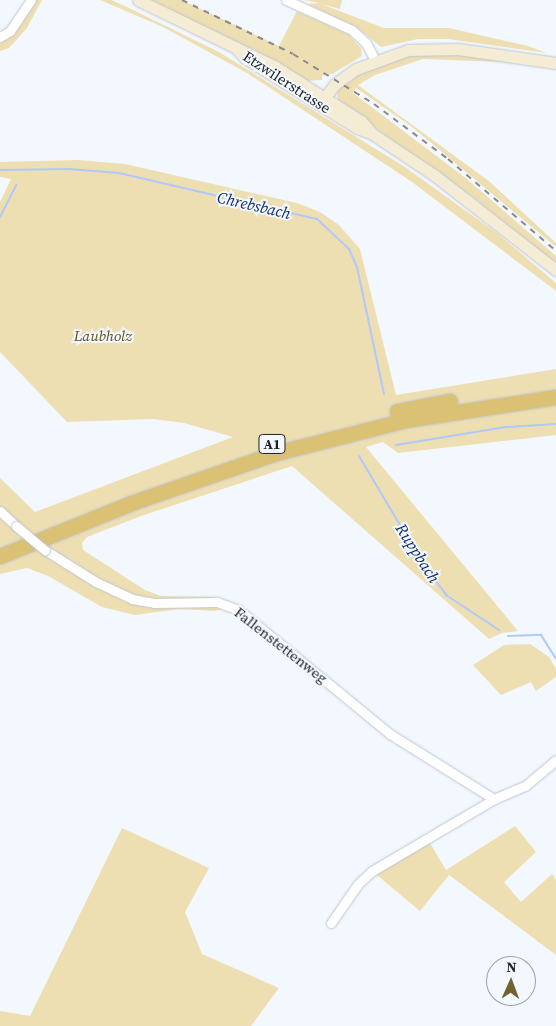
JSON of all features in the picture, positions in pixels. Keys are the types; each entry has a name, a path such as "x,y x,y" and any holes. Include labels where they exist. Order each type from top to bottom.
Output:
{"highway":[{"name":"A1","path":"0,544 156,482 303,435 423,406 556,387"},
{"name":"A1","path":"0,556 131,503 276,453 423,417 556,398"}],"main road":[{"name":"Etzwilerstrasse","path":"138,0 237,49 245,58 322,100 357,128 371,133 472,202 556,270"},
{"path":"322,100 343,79 376,60 408,50 440,48 556,63"}],"street":[{"path":"0,37 10,31 31,0"},
{"path":"286,0 301,3 355,32 376,60"},
{"name":"Fallenstettenweg","path":"0,511 45,550 96,582 132,599 154,603 218,602 239,610 390,734 494,799"},
{"path":"331,923 358,884 372,871 494,799 525,786 556,760"}],"green space":[{"path":"35,0 42,0 27,28 9,48 0,51 0,41 11,35"},
{"path":"100,0 111,0 219,52 405,167 498,234 556,283 556,291 412,182 247,73 163,27"},
{"path":"146,0 182,0 279,46 297,11 348,34 361,48 362,56 332,74 322,76 322,80 303,81"},
{"path":"304,0 342,0 340,9 321,4 384,28 449,28 528,46 547,53 448,39 418,39 381,47 360,30 308,4 319,3"},
{"path":"433,51 534,63 423,59 375,75 358,85 490,182 556,243 556,247 412,127 356,88 353,93 467,179 556,256 556,265 474,198 338,102 337,91 362,73 404,56"},
{"name":"Laubholz","path":"78,160 125,164 297,203 320,212 339,225 360,249 396,395 556,369 556,435 398,453 383,442 366,447 518,631 502,633 489,639 292,466 141,516 87,537 82,543 83,550 145,590 161,596 211,597 237,605 215,611 179,609 135,615 102,607 48,576 27,568 0,574 0,478 35,512 233,437 184,423 153,419 67,422 0,352 0,202 11,179 0,177 0,162"},
{"path":"530,644 549,657 556,669 556,677 536,691 531,682 501,695 473,665 504,645"},
{"path":"515,826 536,852 504,882 521,902 552,874 556,880 556,955 449,875 420,911 372,871 427,838 446,870"},
{"path":"122,828 209,868 185,912 202,954 279,988 251,1026 0,1026 0,1011 30,1016"}],"waterway":[{"name":"Chrebsbach","path":"0,170 69,169 119,173 317,219 349,249 357,267 384,394"},
{"path":"0,217 16,185"},
{"name":"Chrebsbach","path":"396,445 506,427 556,424"},
{"name":"Ruppbach","path":"359,456 423,564 446,595 499,630"},
{"name":"Ruppbach","path":"508,636 541,635 556,659"}],"railway":[{"path":"182,0 293,54 374,104 448,159 556,251"}]}
